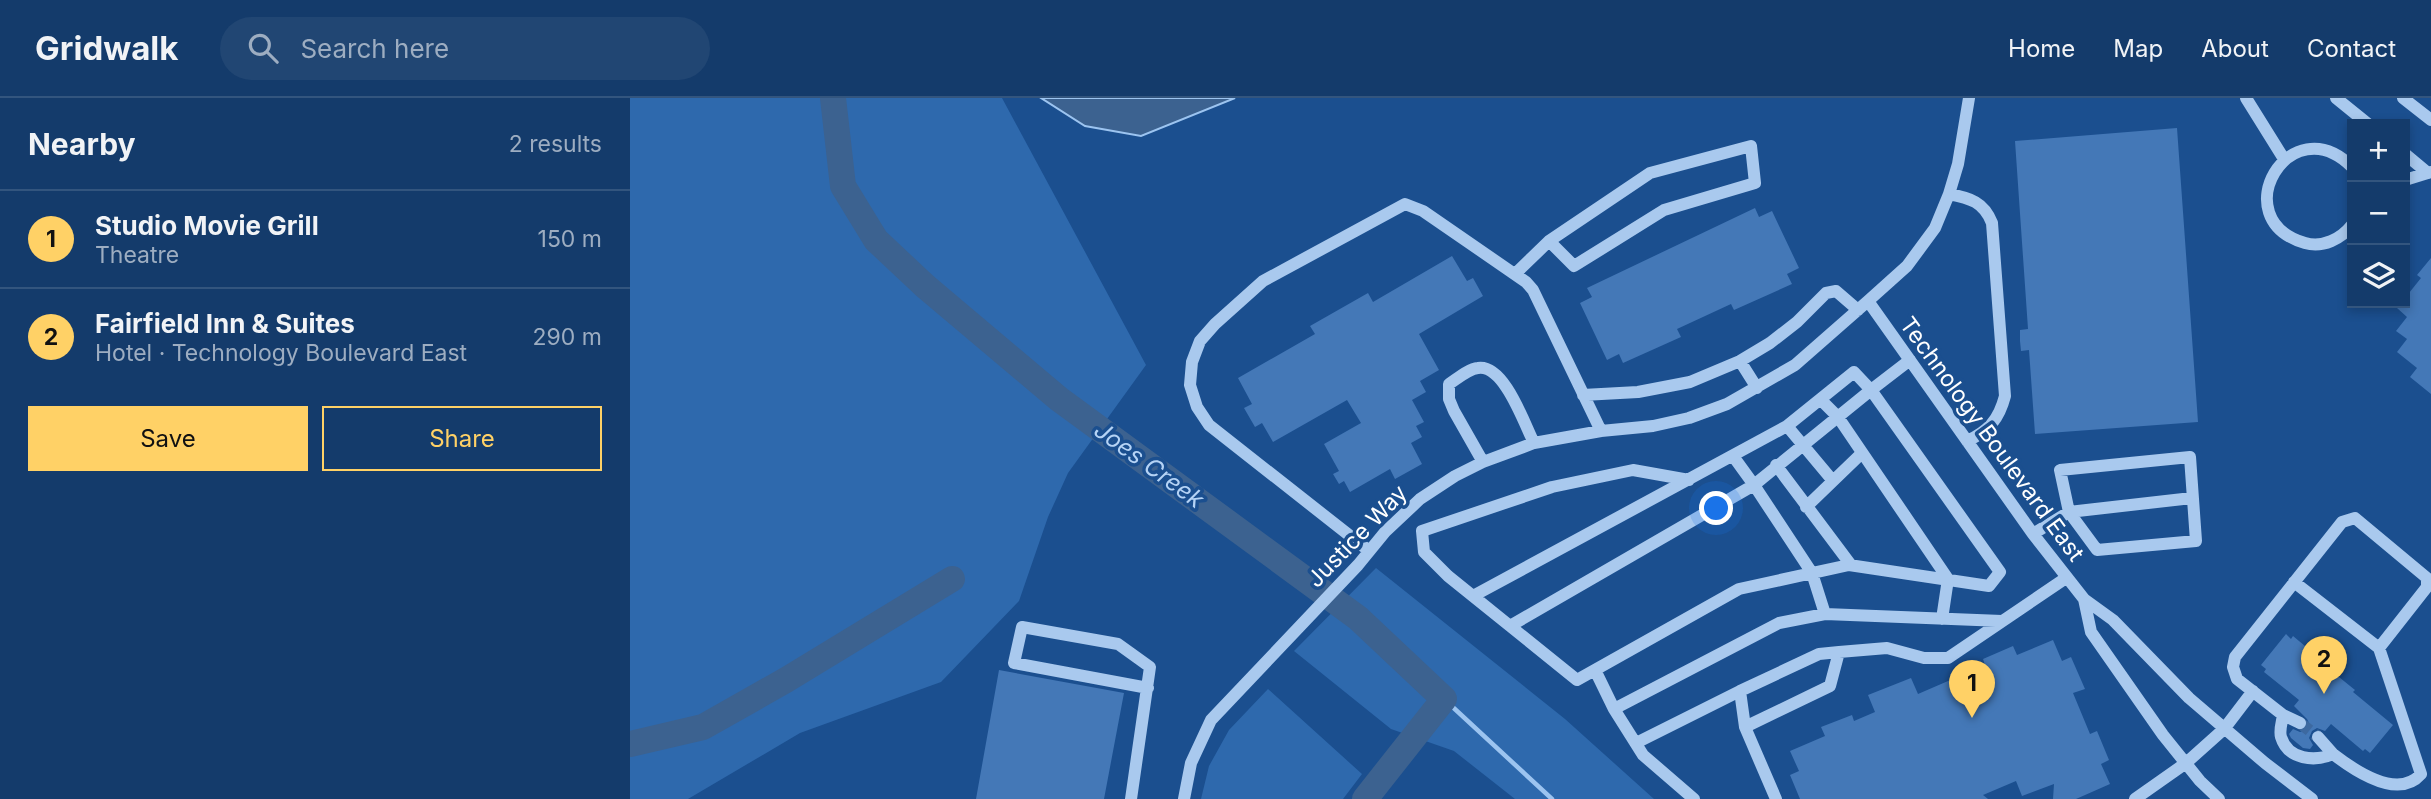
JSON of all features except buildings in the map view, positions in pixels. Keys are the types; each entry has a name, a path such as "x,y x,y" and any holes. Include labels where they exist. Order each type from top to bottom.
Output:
{"street":[{"name":"Justice Way","path":"1184,799 1191,763 1211,720 1358,565 1368,550 1420,499 1455,476 1483,462 1534,443 1601,431 1653,426 1689,418 1727,404 1796,365 1863,306 1907,266 1935,228 1958,164 1969,98"},
{"path":"2246,98 2284,159"},
{"path":"2336,98 2362,119"},
{"path":"2403,98 2431,120"},
{"path":"1516,273 1549,240 1650,173 1751,146 1755,183 1664,210 1574,266 1549,240"},
{"path":"2347,163 2337,154 2319,148 2300,150 2284,159 2272,174 2266,192 2268,211 2277,228 2292,239 2310,244 2329,243 2347,231"},
{"path":"2410,158 2429,172"},
{"path":"2410,178 2429,172"},
{"path":"1949,194 1976,201 1983,207 1992,223 2004,383 2001,411 1993,424 1981,435 1967,441"},
{"path":"1368,550 1209,425 1196,407 1190,385 1192,362 1200,341 1262,281 1405,204 1423,211 1516,273 1533,290 1601,431"},
{"path":"1583,395 1638,392 1690,382 1740,361 1770,342 1797,322 1826,293 1836,291 1863,306"},
{"name":"Technology Boulevard East","path":"1863,306 1910,360 2033,534 2084,600 2113,620 2189,698 2224,729 2312,799"},
{"path":"1510,626 1754,485 1910,360"},
{"path":"1740,361 1758,388"},
{"path":"1483,462 1449,399 1449,384 1475,368 1485,368 1497,373 1505,383 1534,443"},
{"path":"1473,596 1689,480 1787,426 1854,372 1871,390 2000,572 1989,586 1851,565 1740,589 1577,680 1473,596 1424,552 1422,531 1552,487 1633,470 1689,480"},
{"path":"1821,400 1838,417 1948,579 1942,619"},
{"path":"1787,426 1833,481"},
{"path":"1806,507 1862,453"},
{"path":"1733,456 1812,573 1825,614"},
{"path":"2190,457 2196,541 2097,550 2069,512 2060,470 2190,457"},
{"path":"1776,466 1851,565"},
{"path":"2033,534 2069,512 2192,498"},
{"path":"2300,723 2283,715 2237,679 2233,667 2235,657 2342,522 2356,519 2427,578 2427,587 2379,648"},
{"path":"1636,744 1819,654 1887,648 1924,658 1948,658 2066,578"},
{"path":"2294,582 2379,648 2421,774 2415,787 2403,795 2385,794 2333,754 2318,737"},
{"name":"Technology Boulevard East","path":"2084,600 2091,632 2163,735 2219,799"},
{"path":"1614,709 1779,623 1825,614 2002,621"},
{"path":"1131,799 1148,688 1150,667 1118,644 1022,627 1014,663 1148,688"},
{"path":"1745,727 1830,687 1839,653"},
{"path":"1595,670 1614,709 1643,755 1693,799"},
{"path":"1740,691 1745,727 1776,799"},
{"path":"2135,799 2186,763 2224,729 2253,691"},
{"path":"2283,715 2282,739 2292,752 2315,760 2333,754"}],"shaded area":[{"path":"630,98 1002,98 1146,365 1068,473 1048,517 1019,601 941,682 800,733 688,799 630,799"},
{"path":"1041,98 1235,98 1141,136 1085,126"},
{"path":"1376,568 1565,719 1654,799 1515,799 1454,751 1391,729 1294,651"},
{"path":"1268,689 1362,774 1343,799 1201,799 1209,766 1229,730"}],"waterway":[{"name":"Joes Creek","path":"833,98 843,186 876,240 925,286 1059,399 1358,618 1444,699 1365,799"},
{"path":"630,744 703,727 952,579"},
{"path":"1444,699 1552,799"}],"tunnel":[{"path":"2300,723 2318,737"}],"place":[{"name":"Fairfield Inn & Suites","path":"2324,694"},
{"name":"Studio Movie Grill","path":"1972,718"}]}
